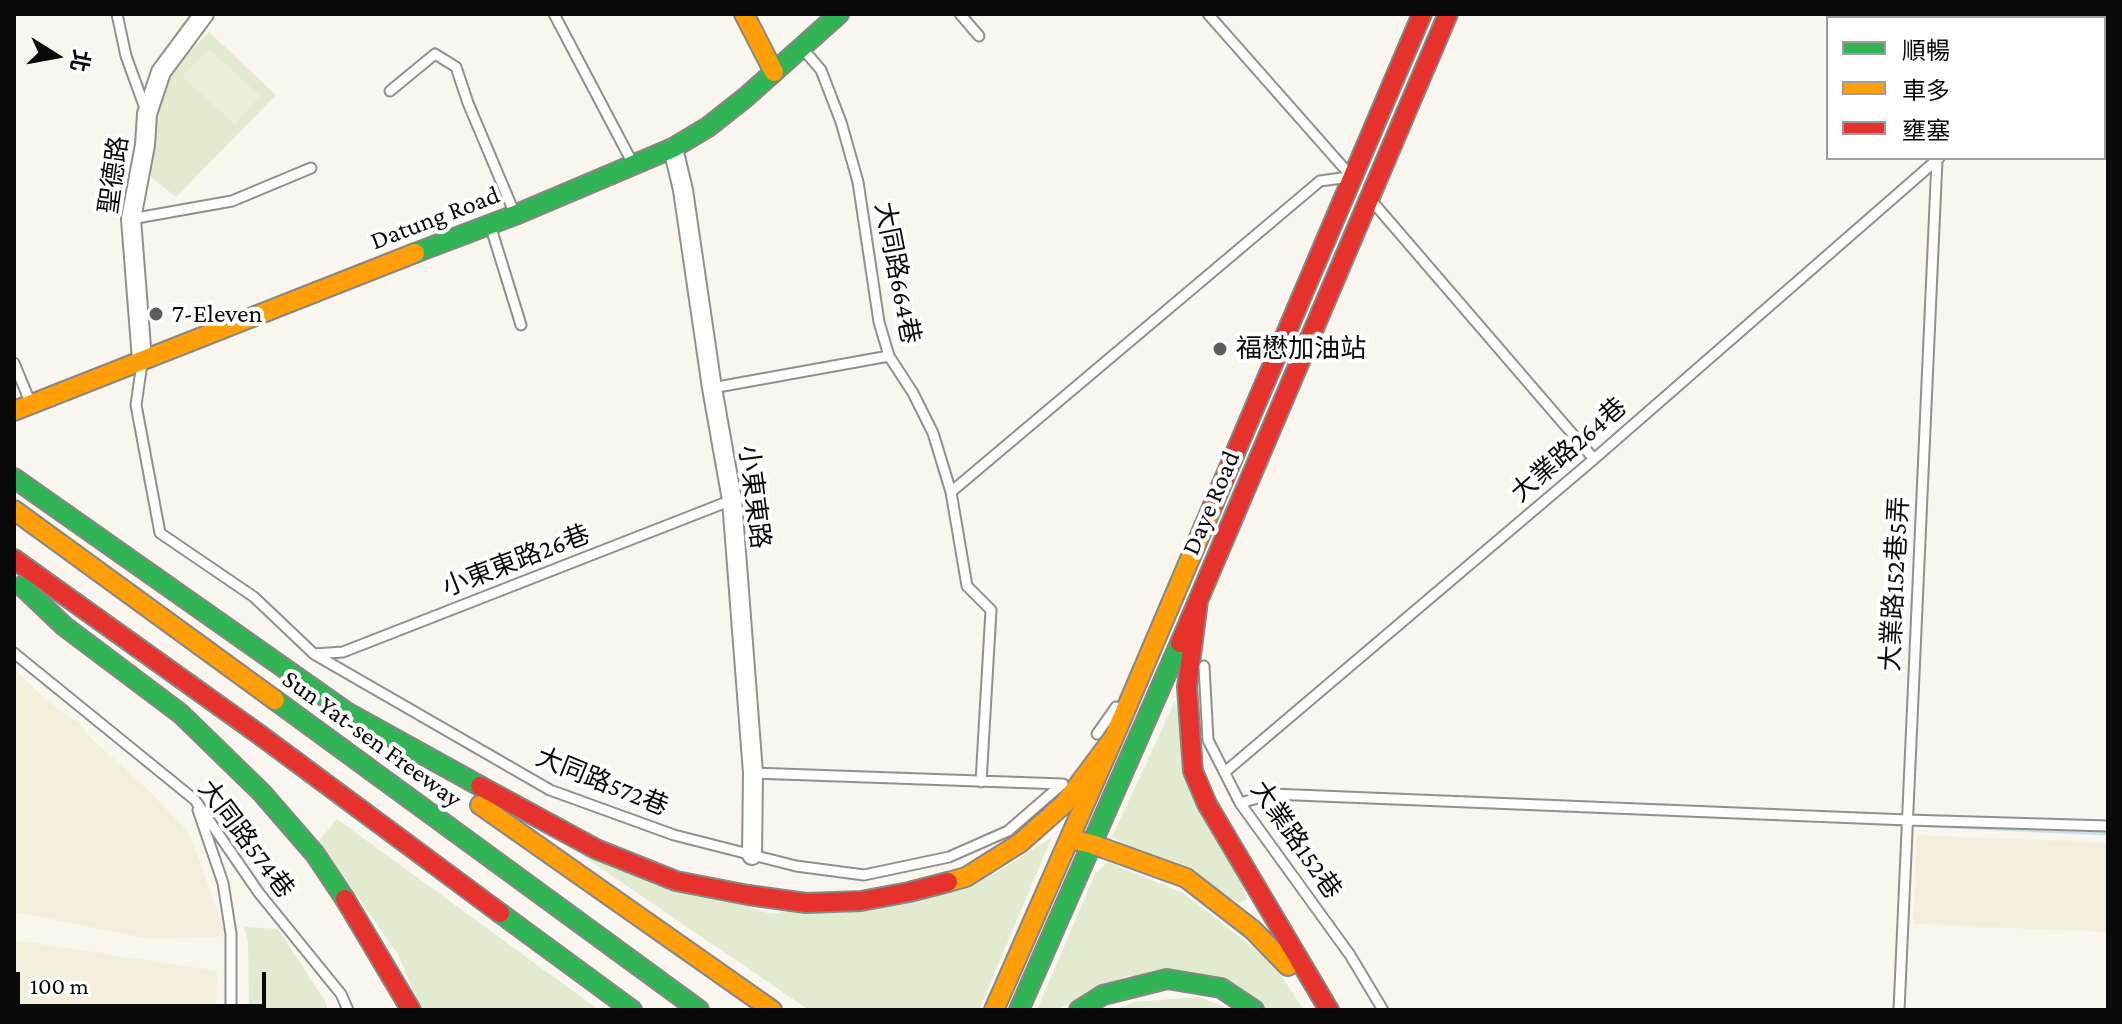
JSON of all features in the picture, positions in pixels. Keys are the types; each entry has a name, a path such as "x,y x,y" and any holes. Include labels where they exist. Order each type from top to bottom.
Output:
{"main road":[{"path":"744,14 774,72"},
{"name":"Datung Road","path":"22,408 490,225 673,148 708,127 839,14"},
{"path":"1421,16 1444,22"},
{"name":"Daye Road","path":"994,1010 1114,737 1421,16"},
{"name":"Daye Road","path":"1019,1010 1198,601 1444,22"},
{"path":"14,478 772,1010"},
{"name":"Sun Yat-sen Freeway","path":"14,510 699,1010"},
{"path":"14,559 260,735 632,1010"},
{"path":"14,578 64,626 181,714 262,793 315,854 411,1010"},
{"path":"1198,601 1187,687 1193,771 1207,804 1329,1009"},
{"path":"348,713 596,849 676,881 806,903 861,901 966,877 1020,843 1064,804 1114,737"},
{"path":"1070,839 1186,878 1253,930 1329,1009"},
{"path":"1079,1010 1103,995 1167,979 1221,988 1254,1010"}],"street":[{"name":"聖德路","path":"142,360 131,219 145,145 147,114 161,72 204,14"},
{"name":"小東東路","path":"673,148 683,190 732,500 753,773 752,855"}],"lane":[{"path":"117,14 126,56 147,114"},
{"path":"554,14 634,165"},
{"path":"960,14 979,36"},
{"path":"1208,14 1594,459"},
{"name":"大同路664巷","path":"801,47 821,70 850,152 858,182 879,322 889,356 913,393 933,433 951,492 967,586 991,610 981,782"},
{"path":"390,91 435,54 456,67 515,215"},
{"name":"大業路264巷","path":"1225,772 1594,459 1937,160"},
{"name":"大業路152巷5弄","path":"1899,1010 1938,160"},
{"path":"131,219 232,201 311,168"},
{"path":"951,492 1320,181 1352,177"},
{"path":"490,225 521,325"},
{"path":"712,388 889,356"},
{"name":"大同路572巷","path":"142,360 136,405 160,533 254,597 314,654 550,790 674,835 796,866 864,875 949,857 1008,831 1063,784 1071,771"},
{"path":"14,363 22,408"},
{"name":"小東東路26巷","path":"314,654 343,652 732,500"},
{"path":"1214,588 1222,542"},
{"name":"大業路152巷","path":"1203,649 1208,740 1240,803 1350,955 1383,1010"},
{"name":"大同路574巷","path":"14,653 195,800 259,893 341,994 348,1010"},
{"path":"1089,746 1141,672"},
{"path":"753,773 1063,784"},
{"path":"1240,803 1272,794 2108,826"},
{"path":"195,800 223,883 231,934 231,1010"}],"shaded area":[{"path":"14,669 52,705 79,723 190,834 226,936 152,939 14,912"},
{"path":"1917,835 2108,843 2108,932 1913,924"},
{"path":"14,940 217,971 216,1010 14,1010"}],"green space":[{"path":"209,32 276,95 176,197 145,172 152,130 169,73"},
{"path":"209,49 260,96 235,125 182,76"},
{"path":"1175,701 1247,899 1239,903 1112,837"},
{"path":"337,819 599,1010 422,1010 397,953 319,841"},
{"path":"1052,837 979,1010 809,1010 580,854 771,914 996,873"},
{"path":"1108,862 1183,893 1272,962 1304,1010 1266,1010 1128,975 1056,1010 1037,1010 1095,874"},
{"path":"244,927 278,929 328,1010 249,1010 248,942"},
{"path":"1200,997 1231,1010 1114,1010 1134,1002"}],"waterway":[{"path":"1929,825 2108,833"}],"traffic: fast":[{"path":"415,253 515,215 673,148 708,127 746,97 839,14"},
{"path":"14,478 348,713 480,786"},
{"path":"22,586 64,626 181,714 262,793 315,854 345,899"},
{"path":"1019,1010 1180,643"},
{"path":"275,700 699,1010"},
{"path":"500,913 632,1010"},
{"path":"1079,1010 1103,995 1167,979 1221,988 1254,1010"}],"traffic: slow":[{"path":"744,14 774,72"},
{"path":"14,411 415,253"},
{"path":"994,1010 1213,505"},
{"path":"14,510 275,700"},
{"path":"948,882 966,877 1020,843 1064,804 1114,737"},
{"path":"480,805 772,1010"},
{"path":"1070,839 1186,878 1253,930 1288,966"}],"traffic: jam":[{"path":"1213,505 1422,14"},
{"path":"1180,643 1448,14"},
{"path":"14,559 260,735 500,913"},
{"path":"1198,601 1187,687 1193,771 1207,804 1329,1010"},
{"path":"480,786 596,849 676,881 806,903 861,901 948,882"},
{"path":"345,899 411,1010"}],"place":[{"name":"7-Eleven","path":"156,314"},
{"name":"福懋加油站","path":"1220,349"}]}
